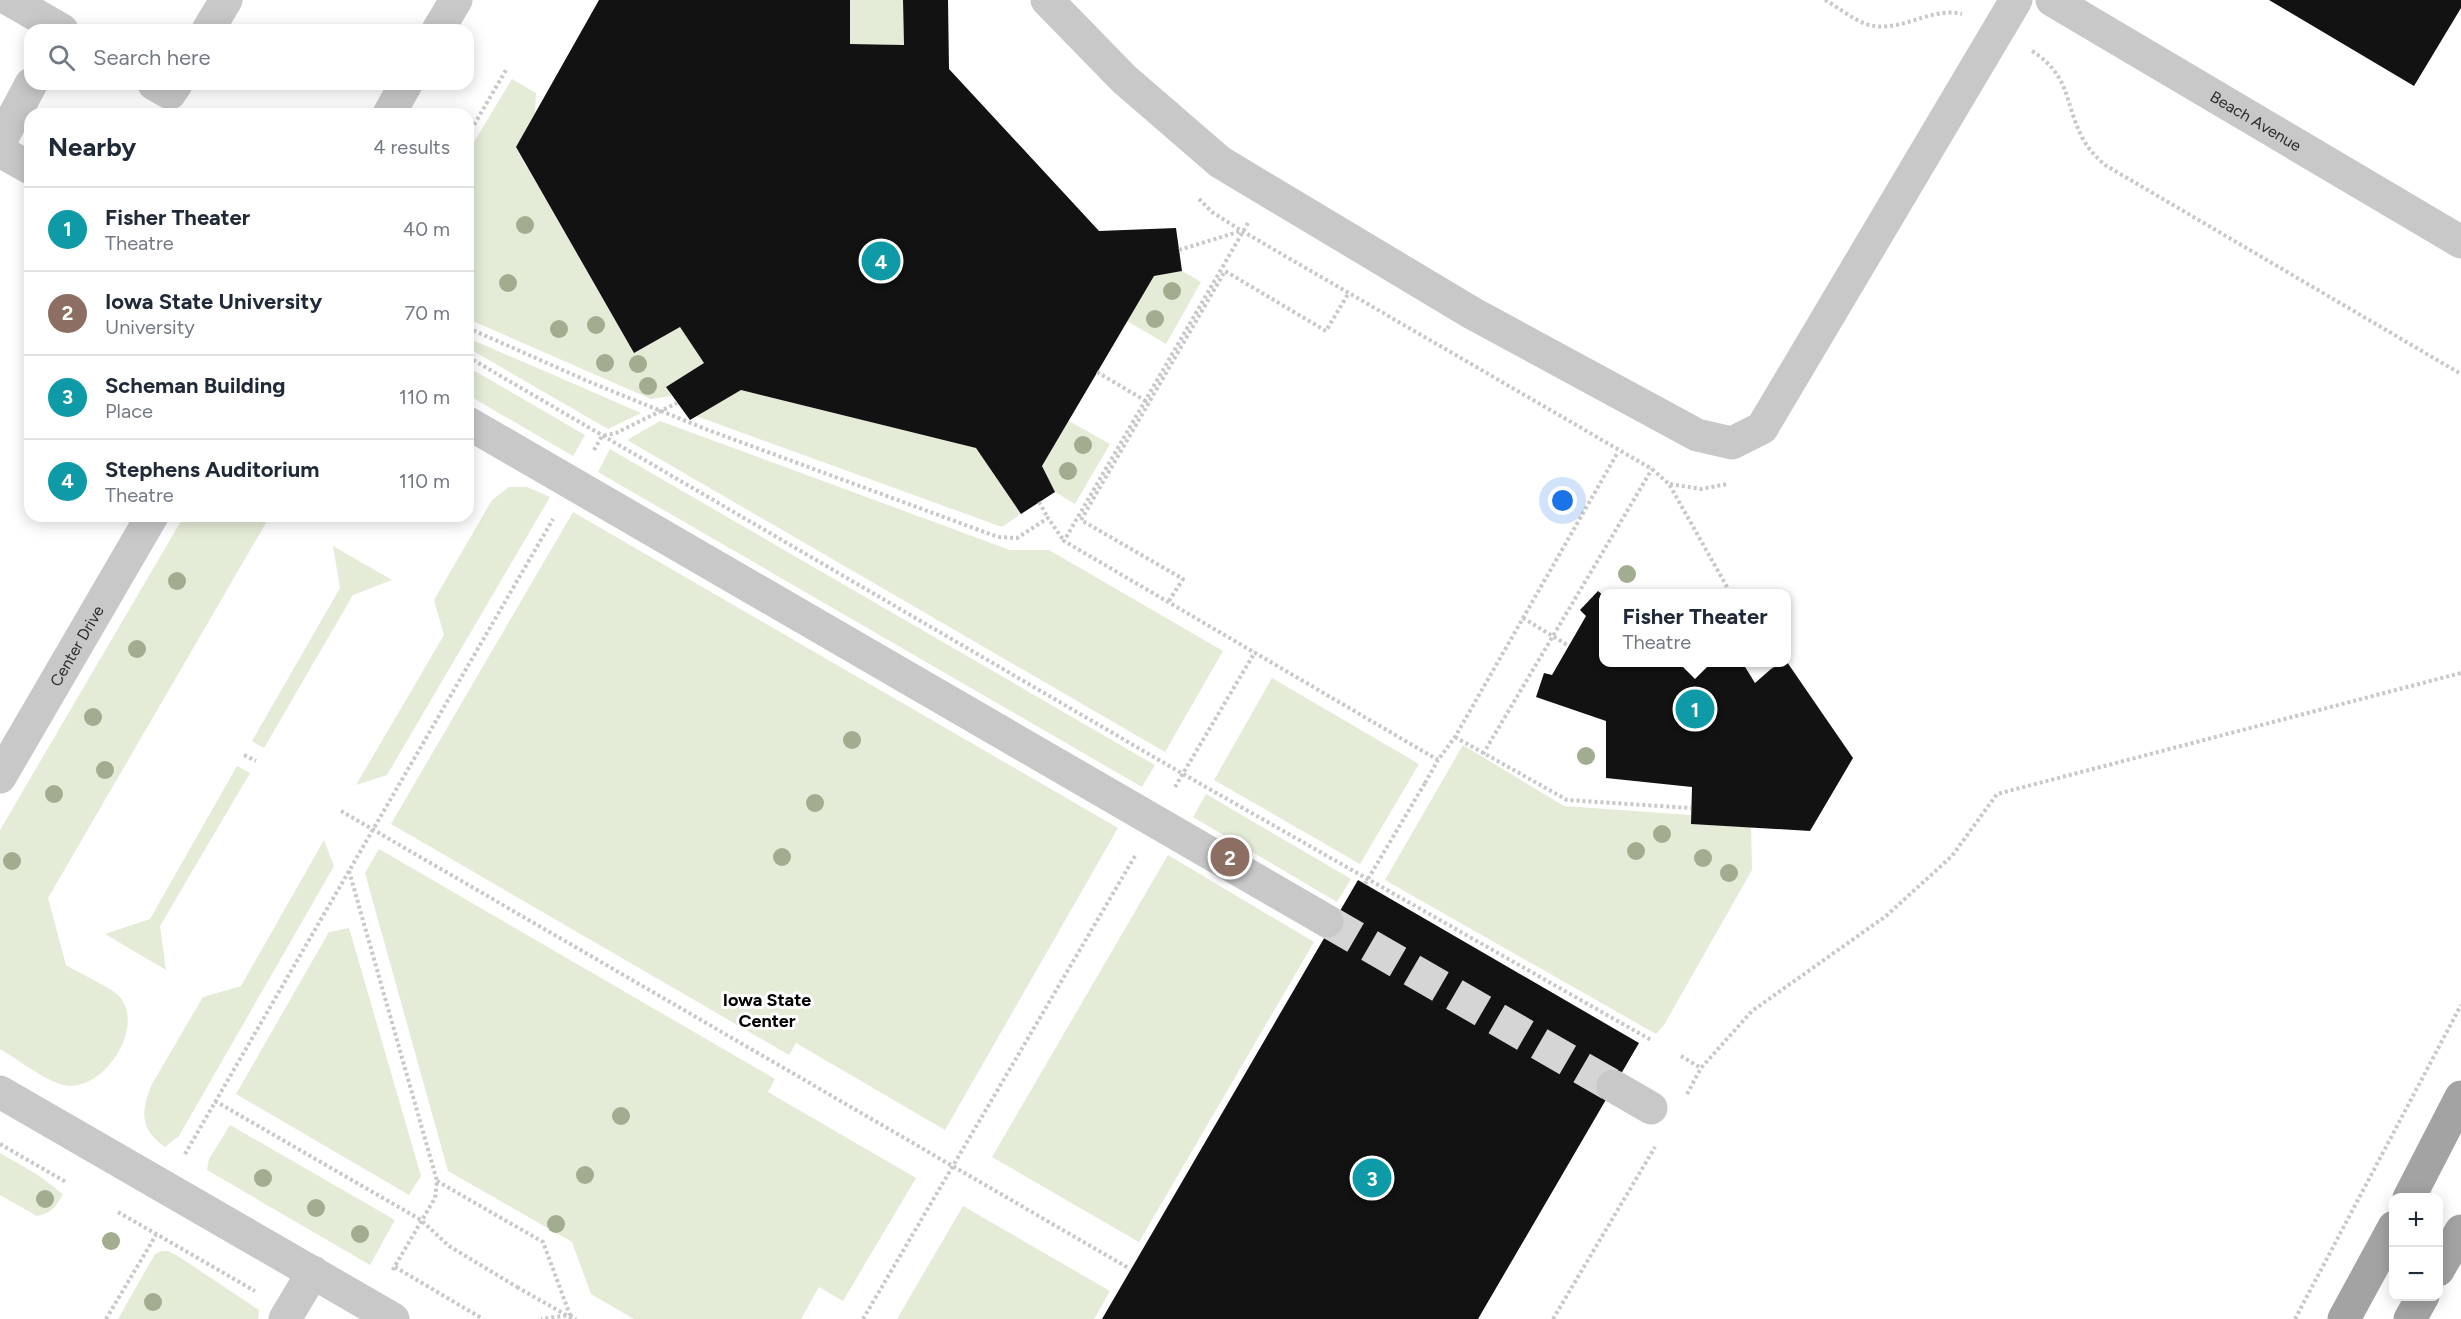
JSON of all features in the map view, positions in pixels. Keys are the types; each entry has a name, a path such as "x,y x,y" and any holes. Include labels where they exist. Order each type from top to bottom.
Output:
{"main road":[{"path":"2411,1193 2461,1097"},
{"path":"2443,1263 2461,1231"},
{"path":"2344,1319 2389,1236"},
{"path":"2410,1319 2420,1301"}],"street":[{"path":"10,0 51,24"},
{"path":"212,24 226,0"},
{"path":"442,24 456,0"},
{"path":"1047,0 1124,79 1220,162 1472,313 1697,435 1732,443 1762,428 2016,0"},
{"name":"Beach Avenue","path":"2052,0 2461,242"},
{"path":"0,142 28,90"},
{"path":"392,108 402,90"},
{"path":"0,151 24,165"},
{"path":"474,426 1327,921"},
{"name":"Center Drive","path":"0,777 149,522"},
{"path":"1613,1086 1651,1108"},
{"path":"0,1092 393,1319"},
{"path":"285,1319 312,1272"}],"path":[{"path":"1825,0 1865,24 1884,27 1910,23 1935,14 1958,12 1967,15"},
{"path":"2030,49 2053,68 2066,90 2081,135 2091,153 2105,165 2461,374"},
{"path":"474,125 506,70"},
{"path":"1064,541 1242,231 1179,250"},
{"path":"1169,601 1183,579 1081,520 1225,271 1326,331 1348,294"},
{"path":"474,331 660,412 999,537 1017,538 1048,518"},
{"path":"474,361 1183,774 1651,1040"},
{"path":"1097,372 1149,403"},
{"path":"591,454 602,436 616,433 677,403"},
{"path":"1365,884 1438,760 1455,737 1618,452"},
{"path":"1482,754 1652,469"},
{"path":"1669,484 1728,589"},
{"path":"1039,502 1064,541 1438,760"},
{"path":"183,1157 556,512"},
{"path":"1523,618 1569,646"},
{"path":"1172,794 1255,652"},
{"path":"1683,1099 1701,1068 1752,1011 1886,916 1952,856 1997,794 2461,673"},
{"path":"1455,737 1567,800 1691,808"},
{"path":"244,755 256,761"},
{"path":"341,811 1131,1269"},
{"path":"863,1319 1137,852"},
{"path":"349,870 437,1181 435,1198 388,1278"},
{"path":"2295,1319 2461,1005"},
{"path":"1681,1056 1701,1068"},
{"path":"215,1101 421,1220 449,1246 573,1318"},
{"path":"1553,1319 1659,1140"},
{"path":"0,1144 66,1182"},
{"path":"437,1181 543,1242 573,1318"},
{"path":"118,1212 261,1295"},
{"path":"106,1319 156,1235"},
{"path":"395,1267 483,1319"},
{"path":"541,1319 573,1318"}],"green space":[{"path":"850,0 903,0 904,45 850,44"},
{"path":"512,79 536,93 535,113 516,148 634,353 680,327 704,363 667,387 672,396 651,399 474,322 474,142"},
{"path":"1182,271 1201,282 1166,344 1127,321 1154,276"},
{"path":"474,341 641,413 608,429 474,351"},
{"path":"474,370 585,435 573,456 474,398"},
{"path":"741,390 976,448 1021,514 1002,527 696,416"},
{"path":"660,421 1010,550 1049,550 1223,651 1165,752 627,440"},
{"path":"1069,421 1110,444 1075,504 1055,492 1042,466"},
{"path":"610,449 1155,765 1142,787 598,472"},
{"path":"509,487 527,487 550,497 387,775 356,785 444,635 434,600 492,500"},
{"path":"573,512 1118,828 945,1130 796,1043 789,1055 391,824"},
{"path":"180,522 267,522 48,898 66,965 118,995 126,1008 128,1024 124,1040 116,1056 104,1070 90,1080 75,1085 53,1081 0,1049 0,830"},
{"path":"333,546 392,580 353,595 264,748 252,741 340,588"},
{"path":"1272,678 1419,764 1360,864 1214,780"},
{"path":"1463,745 1564,806 1691,815 1691,824 1751,827 1752,870 1664,1025 1656,1034 1385,880"},
{"path":"237,766 250,773 160,926 166,970 105,934 150,919"},
{"path":"1206,794 1351,879 1337,902 1193,817"},
{"path":"324,840 334,866 179,1136 165,1147 150,1133 145,1119 144,1111 152,1084 203,997 241,986"},
{"path":"379,849 775,1079 768,1092 916,1178 843,1301 819,1287 801,1319 634,1319 591,1294 572,1242 448,1171 365,873"},
{"path":"1168,855 1314,942 1139,1242 992,1157"},
{"path":"349,928 421,1176 409,1195 236,1094 329,932"},
{"path":"230,1125 395,1220 370,1265 207,1170 209,1159"},
{"path":"0,1153 38,1175 63,1194 53,1209 37,1216 0,1195"},
{"path":"963,1206 1110,1291 1094,1319 897,1319"},
{"path":"162,1251 178,1256 259,1310 258,1319 118,1319 155,1254"}],"building":[{"path":"599,0 850,0 850,44 904,45 903,0 948,0 949,69 1099,231 1176,228 1182,271 1154,276 1042,466 1055,492 1021,514 976,448 741,390 690,420 666,387 704,363 680,327 634,353 516,147"},
{"path":"2269,0 2461,0 2461,8 2414,86"},
{"path":"1599,592 1599,667 1745,667 1755,683 1773,667 1790,667 1853,758 1810,831 1691,824 1692,787 1606,778 1606,721 1536,697 1544,673 1552,675 1586,616 1580,610"},
{"path":"1358,880 1639,1043 1478,1319 1102,1319"}],"tunnel":[{"path":"1327,921 1613,1086"}],"place":[{"name":"Stephens Auditorium","path":"881,261"},
{"name":"Fisher Theater","path":"1695,709"},
{"name":"Iowa State University","path":"1230,857"},
{"name":"Scheman Building","path":"1372,1178"}],"district":[{"name":"Iowa State Center","path":"767,1010"}]}
